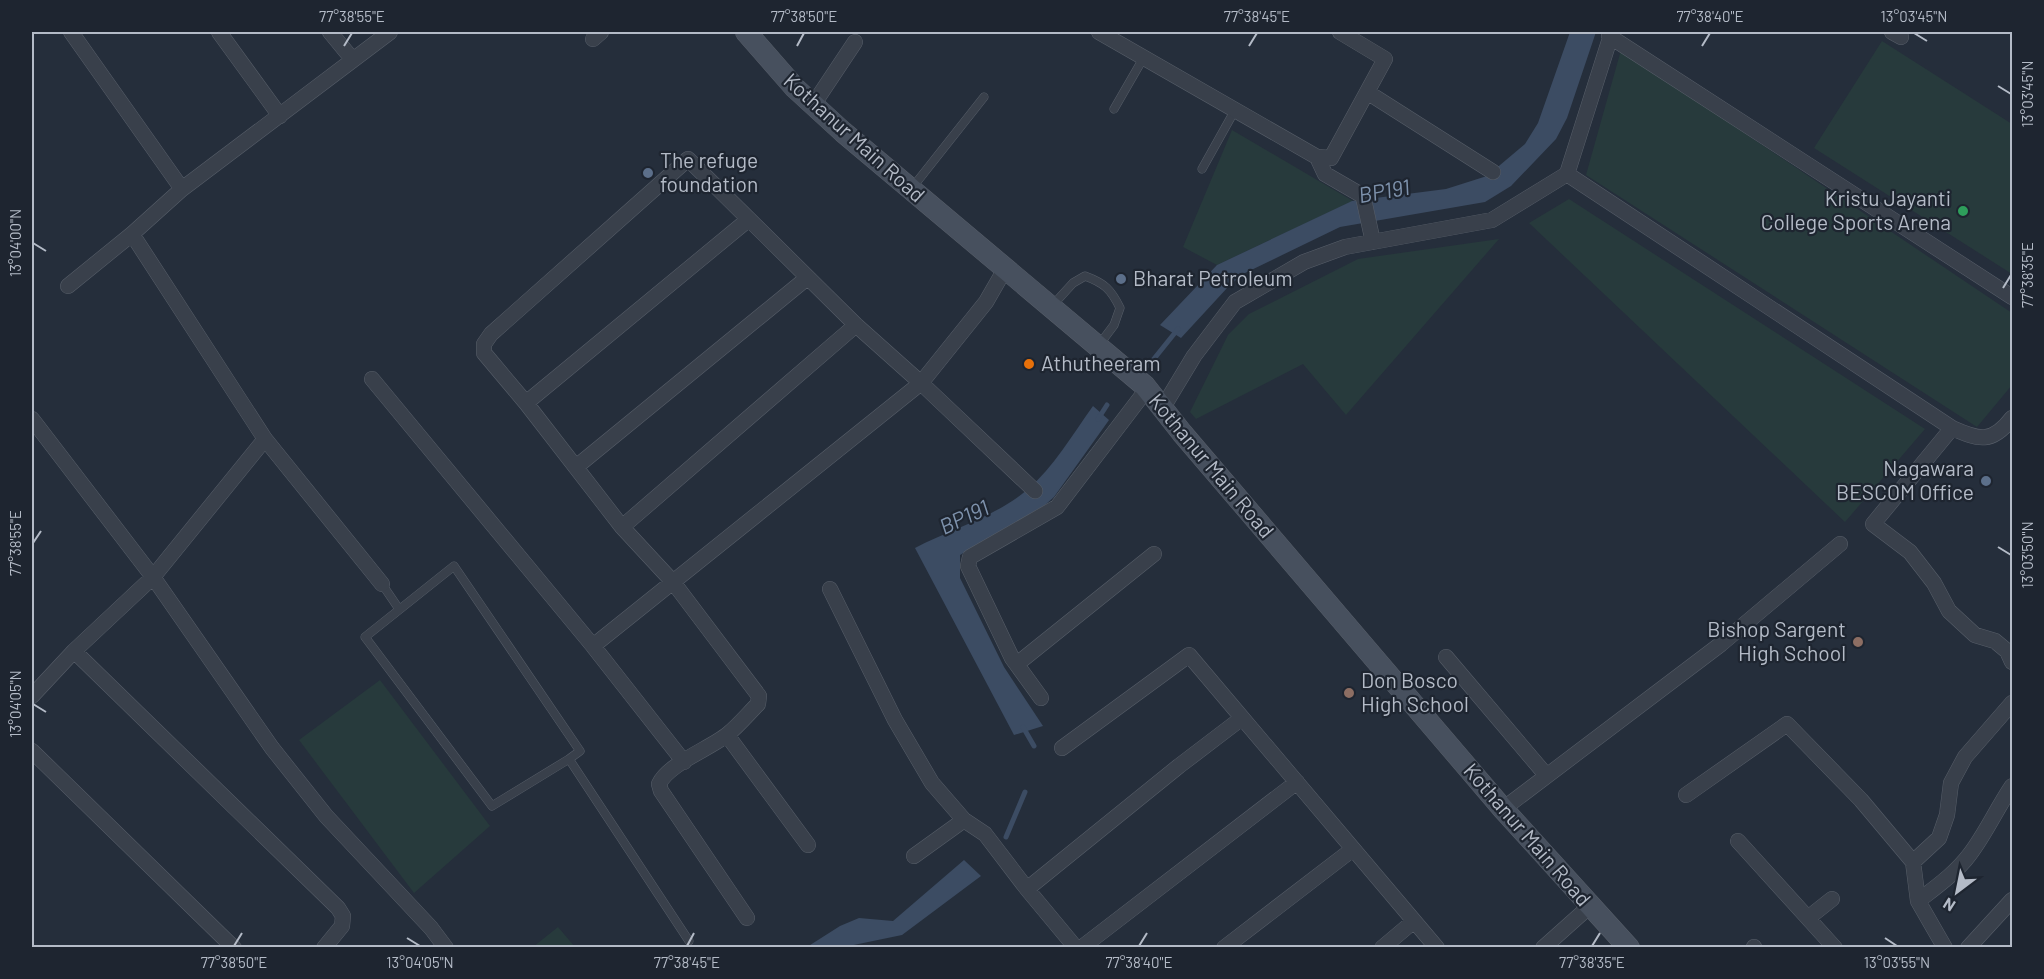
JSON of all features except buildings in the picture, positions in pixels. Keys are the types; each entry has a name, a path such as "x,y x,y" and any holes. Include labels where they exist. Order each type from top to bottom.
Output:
{"main road":[{"name":"Kothanur Main Road","path":"746,32 813,105 1147,389 1503,809 1629,948"}],"street":[{"path":"71,32 182,189"},
{"path":"219,32 280,116"},
{"path":"330,32 353,60"},
{"path":"68,286 132,234 182,189 390,32"},
{"path":"1099,32 1317,157 1331,159 1385,59 1340,32"},
{"path":"1162,409 1194,356 1235,302 1304,262 1372,238 1492,220 1568,174 1611,34 2013,297"},
{"path":"813,105 855,42"},
{"path":"1367,92 1493,172"},
{"path":"1317,157 1325,174 1363,196 1372,238"},
{"path":"747,918 661,791 659,784 661,779 684,762 727,735 758,704 759,696 673,582 622,527 526,403 484,353 484,344 491,334 688,159 856,325 1035,490"},
{"path":"1568,174 1952,428 1974,438 1992,436 2013,418"},
{"path":"526,403 749,219"},
{"path":"132,234 265,439 382,584"},
{"path":"593,646 921,384 986,302 1005,269"},
{"path":"576,467 807,278"},
{"path":"622,527 856,325"},
{"path":"372,379 593,646 684,762"},
{"path":"1041,698 1017,664 968,566 970,557 1057,507 1147,389"},
{"path":"32,419 153,576 272,748 326,816 431,928 446,948"},
{"path":"1952,428 1873,524 1910,552 1934,583 1949,612 1975,635 1995,641 2011,652"},
{"path":"32,696 74,651 153,576 265,439"},
{"path":"1503,809 1721,644 1840,544"},
{"path":"1017,664 1154,554"},
{"path":"831,589 901,729 932,783 964,820 985,834 1071,945 1297,782"},
{"path":"74,651 338,908 344,916 342,926 324,948"},
{"path":"1062,748 1189,655 1437,948"},
{"path":"1446,657 1546,775"},
{"path":"1913,862 1939,838 1947,816 1951,783 1965,757 2013,703"},
{"path":"1027,889 1242,718"},
{"path":"1686,795 1787,724 1861,800 1913,862 1917,902 1945,948"},
{"path":"727,735 808,845"},
{"path":"32,752 234,948"},
{"path":"1917,902 1949,876 1970,854 1998,806 2013,786"},
{"path":"914,856 964,820"},
{"path":"1738,841 1835,948"},
{"path":"1224,948 1353,849"},
{"path":"1808,918 1832,899"},
{"path":"1968,948 2013,900"},
{"path":"1543,948 1590,906"},
{"path":"1382,948 1414,921"}],"lane":[{"path":"1114,109 1144,57"},
{"path":"910,189 984,97"},
{"path":"1202,169 1235,110"},
{"path":"1050,307 1073,283 1085,276 1100,281 1113,294 1120,308 1114,325 1098,346"},
{"path":"454,566 580,751 569,759 492,806 365,637 454,566"},
{"path":"382,584 399,609"},
{"path":"569,759 689,941"}],"shaded area":[{"name":"Kristu Jayanti College Sports Arena","path":"1882,41 2012,124 2012,274 1814,148"},
{"path":"1621,50 2012,313 2012,385 1977,427 1586,175"},
{"path":"1232,130 1353,201 1217,265 1183,247"},
{"path":"1569,199 1925,429 1845,522 1529,223"},
{"path":"1499,239 1346,415 1303,364 1196,419 1190,412 1228,335 1249,314 1358,259"},
{"path":"380,680 490,826 414,893 299,740"},
{"path":"558,927 575,947 533,947"}],"water":[{"path":"1570,32 1596,32 1567,118 1556,139 1511,186 1485,202 1340,227 1243,274 1181,338 1160,325 1217,265 1352,201 1446,189 1487,176 1525,144 1538,123"},
{"path":"1093,406 1109,420 1054,497 1045,505 960,555 960,578 1004,667 1043,726 1014,735 915,548 1001,508 1027,490 1054,461"},
{"path":"964,860 981,876 902,935 844,947 807,947 840,926 859,918 893,921"}],"waterway":[{"name":"BP191","path":"1149,365 1178,329"},
{"name":"BP191","path":"1098,419 1107,405"},
{"name":"BP191","path":"1023,727 1034,746"},
{"name":"BP191","path":"1006,837 1025,792"}],"place":[{"name":"The refuge foundation","path":"648,173"},
{"name":"Kristu Jayanti College Sports Arena","path":"1963,211"},
{"name":"Bharat Petroleum","path":"1121,279"},
{"name":"Athutheeram","path":"1029,364"},
{"name":"Nagawara BESCOM Office","path":"1986,481"},
{"name":"Bishop Sargent High School","path":"1858,642"},
{"name":"Don Bosco High School","path":"1349,693"}]}
